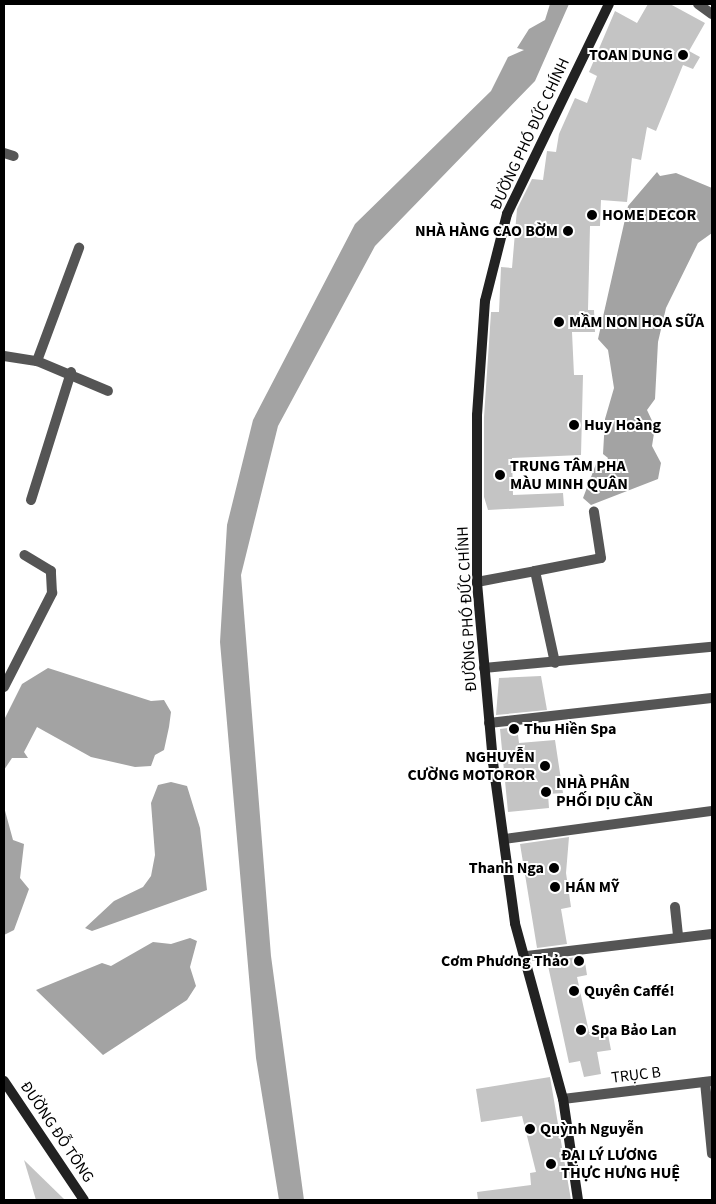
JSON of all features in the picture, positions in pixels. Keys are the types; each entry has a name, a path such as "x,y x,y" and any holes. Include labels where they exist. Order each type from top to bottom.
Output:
{"main road":[{"name":"ĐƯỜNG PHÓ ĐỨC CHÍNH","path":"578,1200 563,1099 527,956 515,923 504,838 484,668 477,582 477,415 485,301 507,214 609,4"},
{"name":"ĐƯỜNG ĐỖ TÔNG","path":"4,1081 84,1200"}],"street":[{"path":"698,4 712,14"},
{"path":"37,360 79,248"},
{"path":"4,356 37,360 71,372 108,391"},
{"path":"31,500 71,372"},
{"path":"477,582 601,558 594,512"},
{"path":"4,687 52,593 51,571 24,555"},
{"path":"535,572 555,663"},
{"path":"484,668 555,663 712,647"},
{"path":"490,723 712,698"},
{"path":"504,838 712,812"},
{"path":"675,907 678,938"},
{"path":"527,956 712,934"},
{"path":"708,1082 712,1154"},
{"name":"TRỤC B","path":"563,1099 708,1082"}],"shaded area":[{"path":"550,4 569,4 535,81 375,246 278,426 241,575 271,956 304,1200 279,1200 256,1058 220,642 227,525 253,420 355,224 491,91 508,57 524,50 517,48 529,29 545,20"},
{"path":"657,172 660,176 676,173 712,188 712,233 698,243 666,308 658,342 655,399 647,410 655,427 652,446 661,463 658,479 591,505 583,498 596,464 605,465 608,458 603,454 605,419 614,388 608,350 598,339 628,206"},
{"path":"48,668 151,701 164,700 171,712 169,727 164,750 155,755 151,766 135,767 91,757 37,727 24,752 28,758 12,758 4,770 4,720 22,684"},
{"path":"171,782 187,786 200,828 207,890 92,931 85,928 114,901 143,887 151,876 155,855 151,803 158,785"},
{"path":"4,807 13,840 24,844 20,878 29,889 14,930 4,935"},
{"path":"190,938 197,941 190,967 196,986 187,1000 103,1055 36,990 102,963 111,966 153,942 171,944"}],"building":[{"path":"648,4 670,4 705,23 689,51 700,57 693,69 683,65 656,131 647,127 641,160 632,158 627,202 601,200 600,226 590,226 588,310 594,310 595,332 572,332 574,375 583,375 581,455 512,458 513,495 563,493 564,506 488,510 484,497 484,417 491,312 499,312 501,267 512,268 517,209 532,179 543,180 547,151 556,152 559,134 575,98 587,103 597,76 589,72 615,11 637,23"},
{"path":"541,676 547,710 496,715 499,678"},
{"path":"517,727 519,743 555,740 563,793 548,794 549,808 508,812 500,729"},
{"path":"569,837 566,873 571,907 561,909 567,944 537,948 520,844"},
{"path":"584,956 587,975 577,977 589,1032 607,1029 611,1050 597,1052 601,1074 584,1077 580,1061 569,1063 547,961"},
{"path":"550,1077 571,1200 478,1200 477,1192 531,1185 530,1173 536,1172 522,1116 481,1122 476,1089"},
{"path":"24,1160 65,1200 36,1200"}],"place":[{"name":"TOAN DUNG","path":"683,55"},
{"name":"HOME DECOR","path":"592,215"},
{"name":"NHÀ HÀNG CAO BỜM","path":"568,231"},
{"name":"MẦM NON HOA SỮA","path":"559,322"},
{"name":"Huy Hoàng","path":"574,425"},
{"name":"TRUNG TÂM PHA MÀU MINH QUÂN","path":"500,475"},
{"name":"Thu Hiền Spa","path":"514,729"},
{"name":"NGHUYỄN CƯỜNG MOTOROR","path":"545,766"},
{"name":"NHÀ PHÂN PHỐI DỊU CẦN","path":"546,792"},
{"name":"Thanh Nga","path":"554,868"},
{"name":"HÁN MỸ","path":"555,887"},
{"name":"Cơm Phương Thảo","path":"579,961"},
{"name":"Quyên Caffé!","path":"574,991"},
{"name":"Spa Bảo Lan","path":"581,1030"},
{"name":"Quỳnh Nguyễn","path":"530,1129"},
{"name":"ĐẠI LÝ LƯƠNG THỰC HƯNG HUỆ","path":"551,1164"}]}
